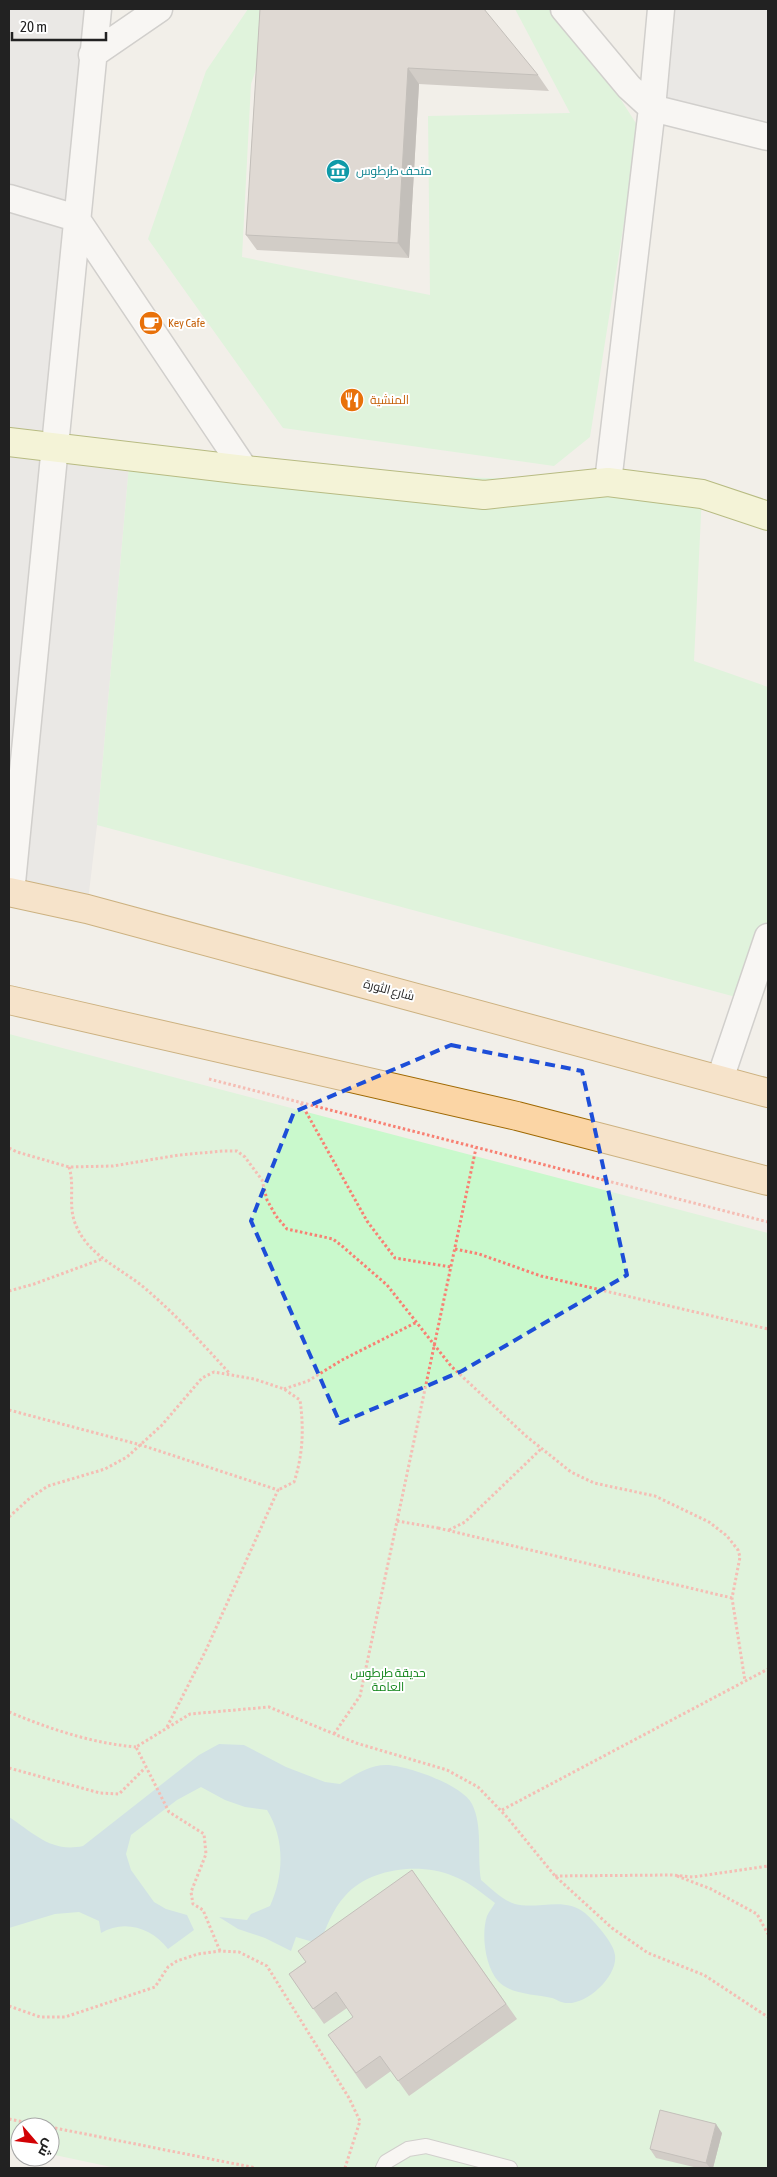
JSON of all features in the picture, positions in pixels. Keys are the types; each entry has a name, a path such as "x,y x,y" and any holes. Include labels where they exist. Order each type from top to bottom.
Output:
{"main road":[{"name":"شارع الثورة","path":"10,892 86,909 768,1092"},
{"path":"9,1000 517,1116 768,1181"}],"street":[{"path":"10,892 56,448 76,218 98,9"},
{"path":"92,55 158,9"},
{"path":"564,9 629,87 652,108 768,137"},
{"path":"608,482 652,108 661,9"},
{"path":"9,198 76,218 245,470"},
{"path":"9,442 245,470 484,495 608,482 702,494 768,516"},
{"path":"720,1079 768,937"}],"lane":[{"path":"383,2168 386,2162 408,2149 426,2146 510,2168"}],"path":[{"path":"208,1079 768,1222"},
{"path":"302,1103 367,1221 395,1258 451,1267"},
{"path":"9,1148 69,1167 114,1166 179,1155 237,1151 252,1165 262,1180 267,1200 276,1216 287,1229 333,1239 387,1285 451,1366 571,1472 594,1483 663,1499 709,1522 727,1536 738,1550 740,1557 732,1598 745,1681"},
{"path":"334,1734 360,1696 476,1148"},
{"path":"69,1167 72,1175 71,1207 75,1224 83,1238 103,1258 146,1289 204,1344 231,1374"},
{"path":"455,1249 479,1254 541,1276 768,1329"},
{"path":"9,1291 34,1284 103,1258"},
{"path":"284,1389 308,1381 342,1360 417,1322"},
{"path":"9,1517 30,1498 48,1486 105,1468 127,1457 162,1425 202,1378 214,1372 254,1379 284,1389 300,1400 302,1444 294,1482 278,1490 206,1650 166,1728"},
{"path":"9,1410 141,1445 278,1490"},
{"path":"397,1521 450,1530 465,1522 542,1448"},
{"path":"438,1528 732,1598"},
{"path":"501,1810 768,1669"},
{"path":"9,1712 49,1729 111,1745 136,1747 190,1714 269,1706 356,1743 447,1770 478,1787 501,1810 555,1876 612,1928 648,1953 704,1975 768,2017"},
{"path":"136,1747 151,1780 169,1812 204,1834 206,1854 191,1892 194,1904 203,1910 220,1950"},
{"path":"9,1768 100,1793 119,1794 145,1768"},
{"path":"555,1876 672,1874 693,1876 768,1866"},
{"path":"672,1874 711,1889 757,1914 768,1934"},
{"path":"9,2006 40,2017 64,2017 155,1987 168,1967 177,1961 198,1954 220,1950 239,1952 267,1966 349,2098 360,2121 345,2168"},
{"path":"60,2129 256,2168"}],"highlighted area":[{"path":"451,1045 582,1071 627,1275 462,1371 340,1423 251,1221 294,1112"}],"shaded area":[{"path":"9,9 98,9 57,435 131,443 97,825 87,909 9,892"},
{"path":"653,9 768,9 768,136 652,108"}],"green space":[{"path":"248,9 277,9 251,84 242,257 430,295 428,116 570,113 515,9 563,9 639,128 590,437 554,466 283,428 148,239 206,71"},
{"path":"131,443 245,470 608,482 702,494 694,661 768,687 768,936 747,1000 97,825"},
{"name":"حديقة طرطوس العامة","path":"9,1034 768,1233 768,2168 116,2168 60,2156 60,2117 10,2117 9,2146"}],"water":[{"path":"219,1744 244,1745 286,1767 325,1782 340,1784 367,1769 386,1765 407,1768 446,1783 467,1797 472,1804 479,1831 481,1880 501,1897 515,1904 532,1906 569,1905 585,1913 603,1932 614,1950 615,1963 612,1972 600,1988 583,1999 574,2002 564,2003 552,1998 524,1993 503,1986 490,1967 484,1941 485,1923 495,1903 459,1878 426,1869 396,1870 367,1879 355,1887 345,1896 333,1912 320,1944 296,1937 291,1951 265,1938 238,1929 219,1917 247,1920 251,1914 270,1906 275,1894 280,1870 280,1845 277,1833 267,1810 245,1807 225,1800 201,1787 177,1800 131,1835 126,1854 131,1870 154,1902 166,1909 187,1915 194,1930 168,1949 154,1936 137,1928 119,1927 101,1933 99,1921 79,1912 55,1914 9,1928 9,1817 52,1844 61,1847 83,1846 199,1755"}],"building":[{"name":"متحف طرطوس","path":"260,9 484,9 538,75 408,68 398,243 246,235"},
{"path":"412,1870 506,2004 398,2081 380,2056 356,2073 328,2035 353,2017 336,1992 313,2009 289,1974 306,1962 298,1951"},
{"path":"660,2110 716,2124 706,2163 650,2149"}],"place":[{"name":"متحف طرطوس","path":"338,171"},
{"name":"Key Cafe","path":"151,323"},
{"name":"المنشية","path":"352,400"}]}
